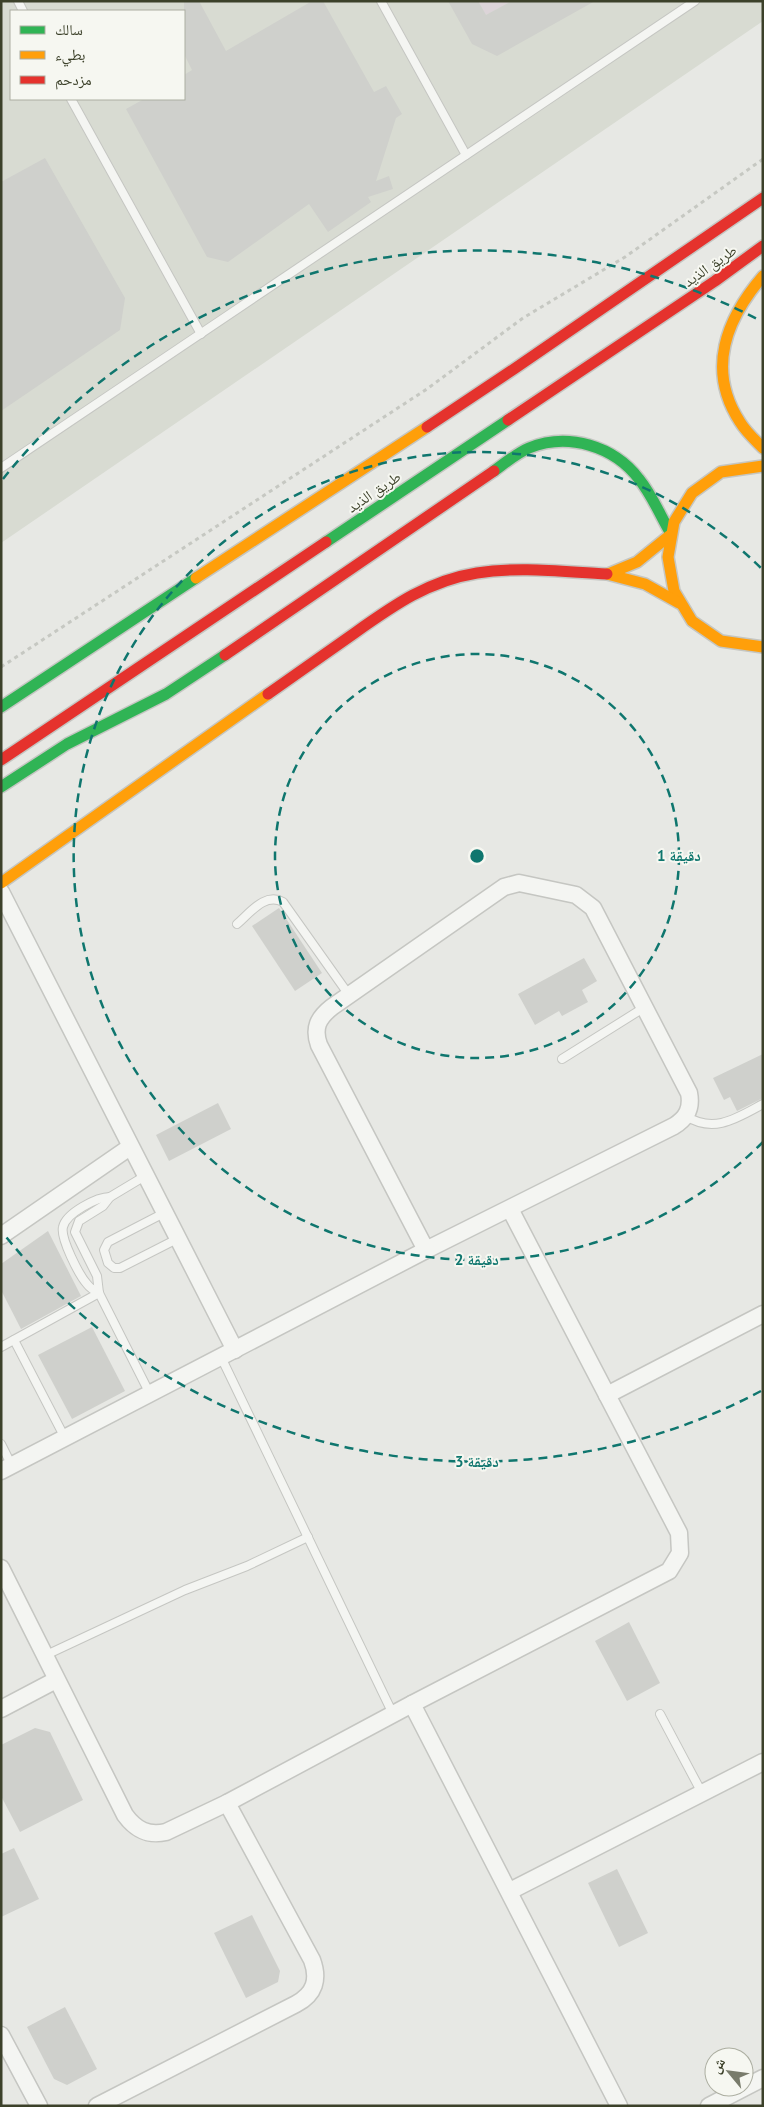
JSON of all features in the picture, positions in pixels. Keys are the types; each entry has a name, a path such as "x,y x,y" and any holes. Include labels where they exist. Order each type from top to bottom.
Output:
{"main road":[{"name":"طريق الذيد","path":"1,708 514,369 763,198"},
{"name":"طريق الذيد","path":"1,760 716,281 763,246"},
{"path":"763,276 744,298 731,320 723,359 725,385 734,410 748,432 763,448"},
{"path":"1,787 67,744 188,681 509,460 530,448 554,442 578,442 601,448 615,456 639,478 669,534"},
{"path":"763,466 740,468 726,472 701,485 682,506 669,534 666,550 669,578 679,603 687,615 708,633 733,644 747,647 763,647"},
{"path":"608,574 637,562 669,534"},
{"path":"1,883 388,608 422,589 458,577 505,570 608,574 645,584 679,603"},
{"path":"747,647 763,657"},
{"path":"1,693 24,692"}],"street":[{"path":"7,1468 426,1250 674,1126 686,1116 691,1102 689,1093 596,914 588,903 576,895 519,883 504,887 324,1013 318,1022 316,1037 318,1046 426,1250"},
{"path":"1,892 177,1239 228,1353"},
{"path":"1,1236 130,1147"},
{"path":"1,1568 125,1815 138,1829 157,1834 166,1832 227,1803 392,1714 661,1577 676,1563 680,1554 679,1533 510,1209"},
{"path":"607,1395 763,1314"},
{"path":"1,1709 56,1680"},
{"path":"412,1704 619,2106"},
{"path":"510,1892 763,1762"},
{"path":"97,2106 306,1999 312,1991 316,1980 316,1970 312,1960 227,1803"},
{"path":"1,2035 38,2106"},
{"path":"709,2106 763,2078"}],"lane":[{"path":"381,1 466,155"},
{"path":"1,468 695,1"},
{"path":"72,100 201,334"},
{"path":"237,924 265,900 274,899 283,902 349,995"},
{"path":"562,1059 645,1007"},
{"path":"686,1116 702,1124 719,1124 728,1122 763,1104"},
{"path":"99,1293 90,1288 83,1278 64,1240 62,1229 69,1217 94,1200 110,1197 145,1176"},
{"path":"110,1197 103,1206 79,1221 75,1228 76,1236 97,1276 99,1293 150,1394"},
{"path":"164,1213 108,1242 104,1250 108,1262 114,1268 120,1268 177,1239"},
{"path":"1,1347 99,1293"},
{"path":"14,1340 66,1438"},
{"path":"228,1353 308,1537 392,1714"},
{"path":"1,1444 7,1468"},
{"path":"44,1656 177,1594 247,1566 308,1537"},
{"path":"660,1714 702,1793"}],"path":[{"path":"1,667 427,389 523,318 625,257 763,159"}],"shaded area":[{"path":"1,1 763,1 763,21 1,543"},
{"path":"478,1 512,1 486,15"}],"building":[{"path":"184,1 199,1 226,51 312,1 323,1 374,92 386,86 402,114 396,118 376,181 389,176 393,189 368,197 371,202 328,232 309,204 228,262 207,257 126,109 142,100 185,100 185,74 192,70 185,56"},
{"path":"448,1 478,1 486,15 512,1 595,1 497,56 472,44"},
{"path":"45,158 125,298 120,330 1,411 1,182"},
{"path":"279,908 322,973 295,991 252,926"},
{"path":"584,958 597,981 582,990 588,1002 562,1016 559,1011 535,1025 518,994"},
{"path":"763,1054 763,1098 737,1111 730,1097 724,1100 713,1078"},
{"path":"218,1103 231,1129 169,1161 156,1135"},
{"path":"48,1231 81,1296 21,1329 1,1290 1,1264"},
{"path":"92,1327 125,1391 72,1419 38,1355"},
{"path":"629,1622 660,1683 627,1701 595,1641"},
{"path":"35,1728 50,1732 83,1800 20,1832 1,1796 1,1745"},
{"path":"14,1848 39,1899 1,1917 1,1854"},
{"path":"617,1869 648,1933 619,1947 588,1883"},
{"path":"252,1915 280,1971 278,1982 246,1998 214,1933"},
{"path":"65,2007 97,2069 67,2085 54,2079 27,2027"}],"traffic: fast":[{"path":"326,542 508,420"},
{"path":"494,471 511,458 529,448 544,443 559,441 589,445 617,458 629,468 648,492 670,532"},
{"path":"1,707 196,578"},
{"path":"1,787 67,744 166,694 225,655"}],"traffic: slow":[{"path":"763,276 750,292 730,327 723,364 724,383 730,403 742,426 763,448"},
{"path":"196,578 427,427"},
{"path":"763,466 721,472 692,493 674,522 668,557 674,591 692,621 721,641 763,647"},
{"path":"608,574 637,562 669,536"},
{"path":"607,574 645,584 679,603"},
{"path":"1,883 268,694"}],"traffic: jam":[{"path":"427,427 763,198"},
{"path":"508,420 715,281 763,246"},
{"path":"225,655 494,471"},
{"path":"1,760 326,542"},
{"path":"268,694 394,606 441,582 477,573 510,570 607,574"}]}
